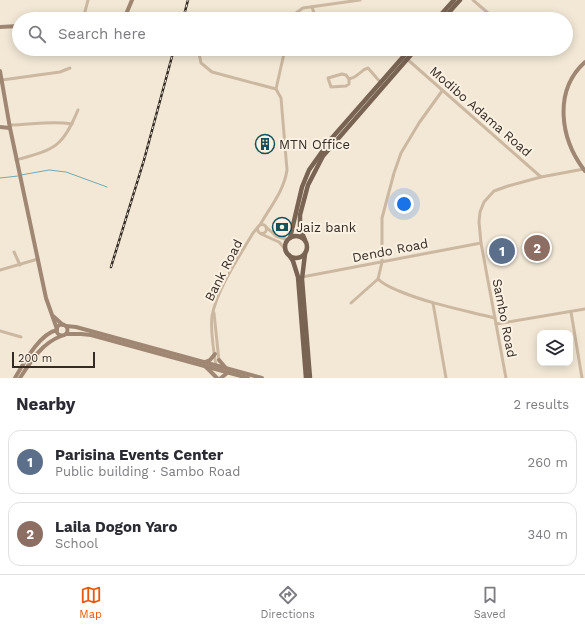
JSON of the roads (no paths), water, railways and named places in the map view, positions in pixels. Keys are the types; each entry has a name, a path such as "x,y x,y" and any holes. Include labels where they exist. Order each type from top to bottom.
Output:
{"main road":[{"path":"443,12 454,0"},
{"path":"449,12 460,0"},
{"path":"306,378 298,277 293,261 285,249 285,245 289,239 302,187 309,170 331,139 404,56"},
{"path":"310,378 302,277 305,254 308,246 300,228 300,215 308,185 323,156 410,56"},
{"path":"289,239 298,236 305,240"},
{"path":"289,255 297,258 305,254"}],"street":[{"path":"85,12 88,0"},
{"path":"127,12 132,0"},
{"path":"297,12 303,8 360,0"},
{"path":"473,0 487,12"},
{"path":"312,7 314,12"},
{"path":"0,27 12,26"},
{"path":"200,56 201,63 212,72 276,88 283,56"},
{"name":"Modibo Adama Road","path":"407,59 541,177"},
{"path":"584,170 574,155 567,138 564,126 564,95 573,76 585,62"},
{"path":"2,80 60,72 70,68"},
{"path":"349,79 357,77 367,68 381,82"},
{"path":"0,71 16,160 46,298 58,334 90,335 262,378"},
{"path":"342,74 346,75 349,79 349,83 347,85 332,88 328,80 330,77 342,74"},
{"name":"Bank Road","path":"218,368 214,354 212,324 213,312 220,293 251,236 265,218 280,193 286,176 287,170 281,98 276,88"},
{"path":"351,303 378,279 382,262 382,218 394,173 401,153 419,123 442,91"},
{"path":"16,160 48,150 57,145 64,138 78,110"},
{"path":"0,127 57,122 72,124"},
{"name":"Sambo Road","path":"506,378 481,243 478,222 480,212 488,197 494,191 541,177 584,170"},
{"path":"261,233 266,232 264,223 265,218"},
{"path":"285,249 280,242 258,231 259,226 265,226 276,236 289,239"},
{"name":"Bank Road","path":"251,236 256,233 261,233"},
{"name":"Dendo Road","path":"302,277 481,243"},
{"path":"14,252 20,265"},
{"path":"0,270 38,259"},
{"path":"378,279 382,283 401,292 433,303 495,318"},
{"path":"433,303 446,378"},
{"path":"496,324 585,309"},
{"name":"Bank Road","path":"213,312 218,360 217,378"},
{"path":"571,312 582,378"},
{"path":"20,378 38,351 52,340 64,335 68,331 53,316"},
{"path":"14,378 38,344 59,326 76,327 206,365 217,378"},
{"path":"0,330 21,337"},
{"path":"206,365 214,354"},
{"path":"218,360 227,370 248,378"},
{"path":"218,368 220,378"},
{"path":"220,378 227,370"}],"waterway":[{"path":"21,175 49,170 66,172 107,187"},
{"path":"0,178 18,176"}],"railway":[{"path":"185,12 188,0"},
{"path":"111,267 144,160 172,56"}],"place":[{"name":"MTN Office","path":"265,144"},
{"name":"Jaiz bank","path":"282,227"},
{"name":"Laila Dogon Yaro","path":"537,248"},
{"name":"Parisina Events Center","path":"502,251"}]}
